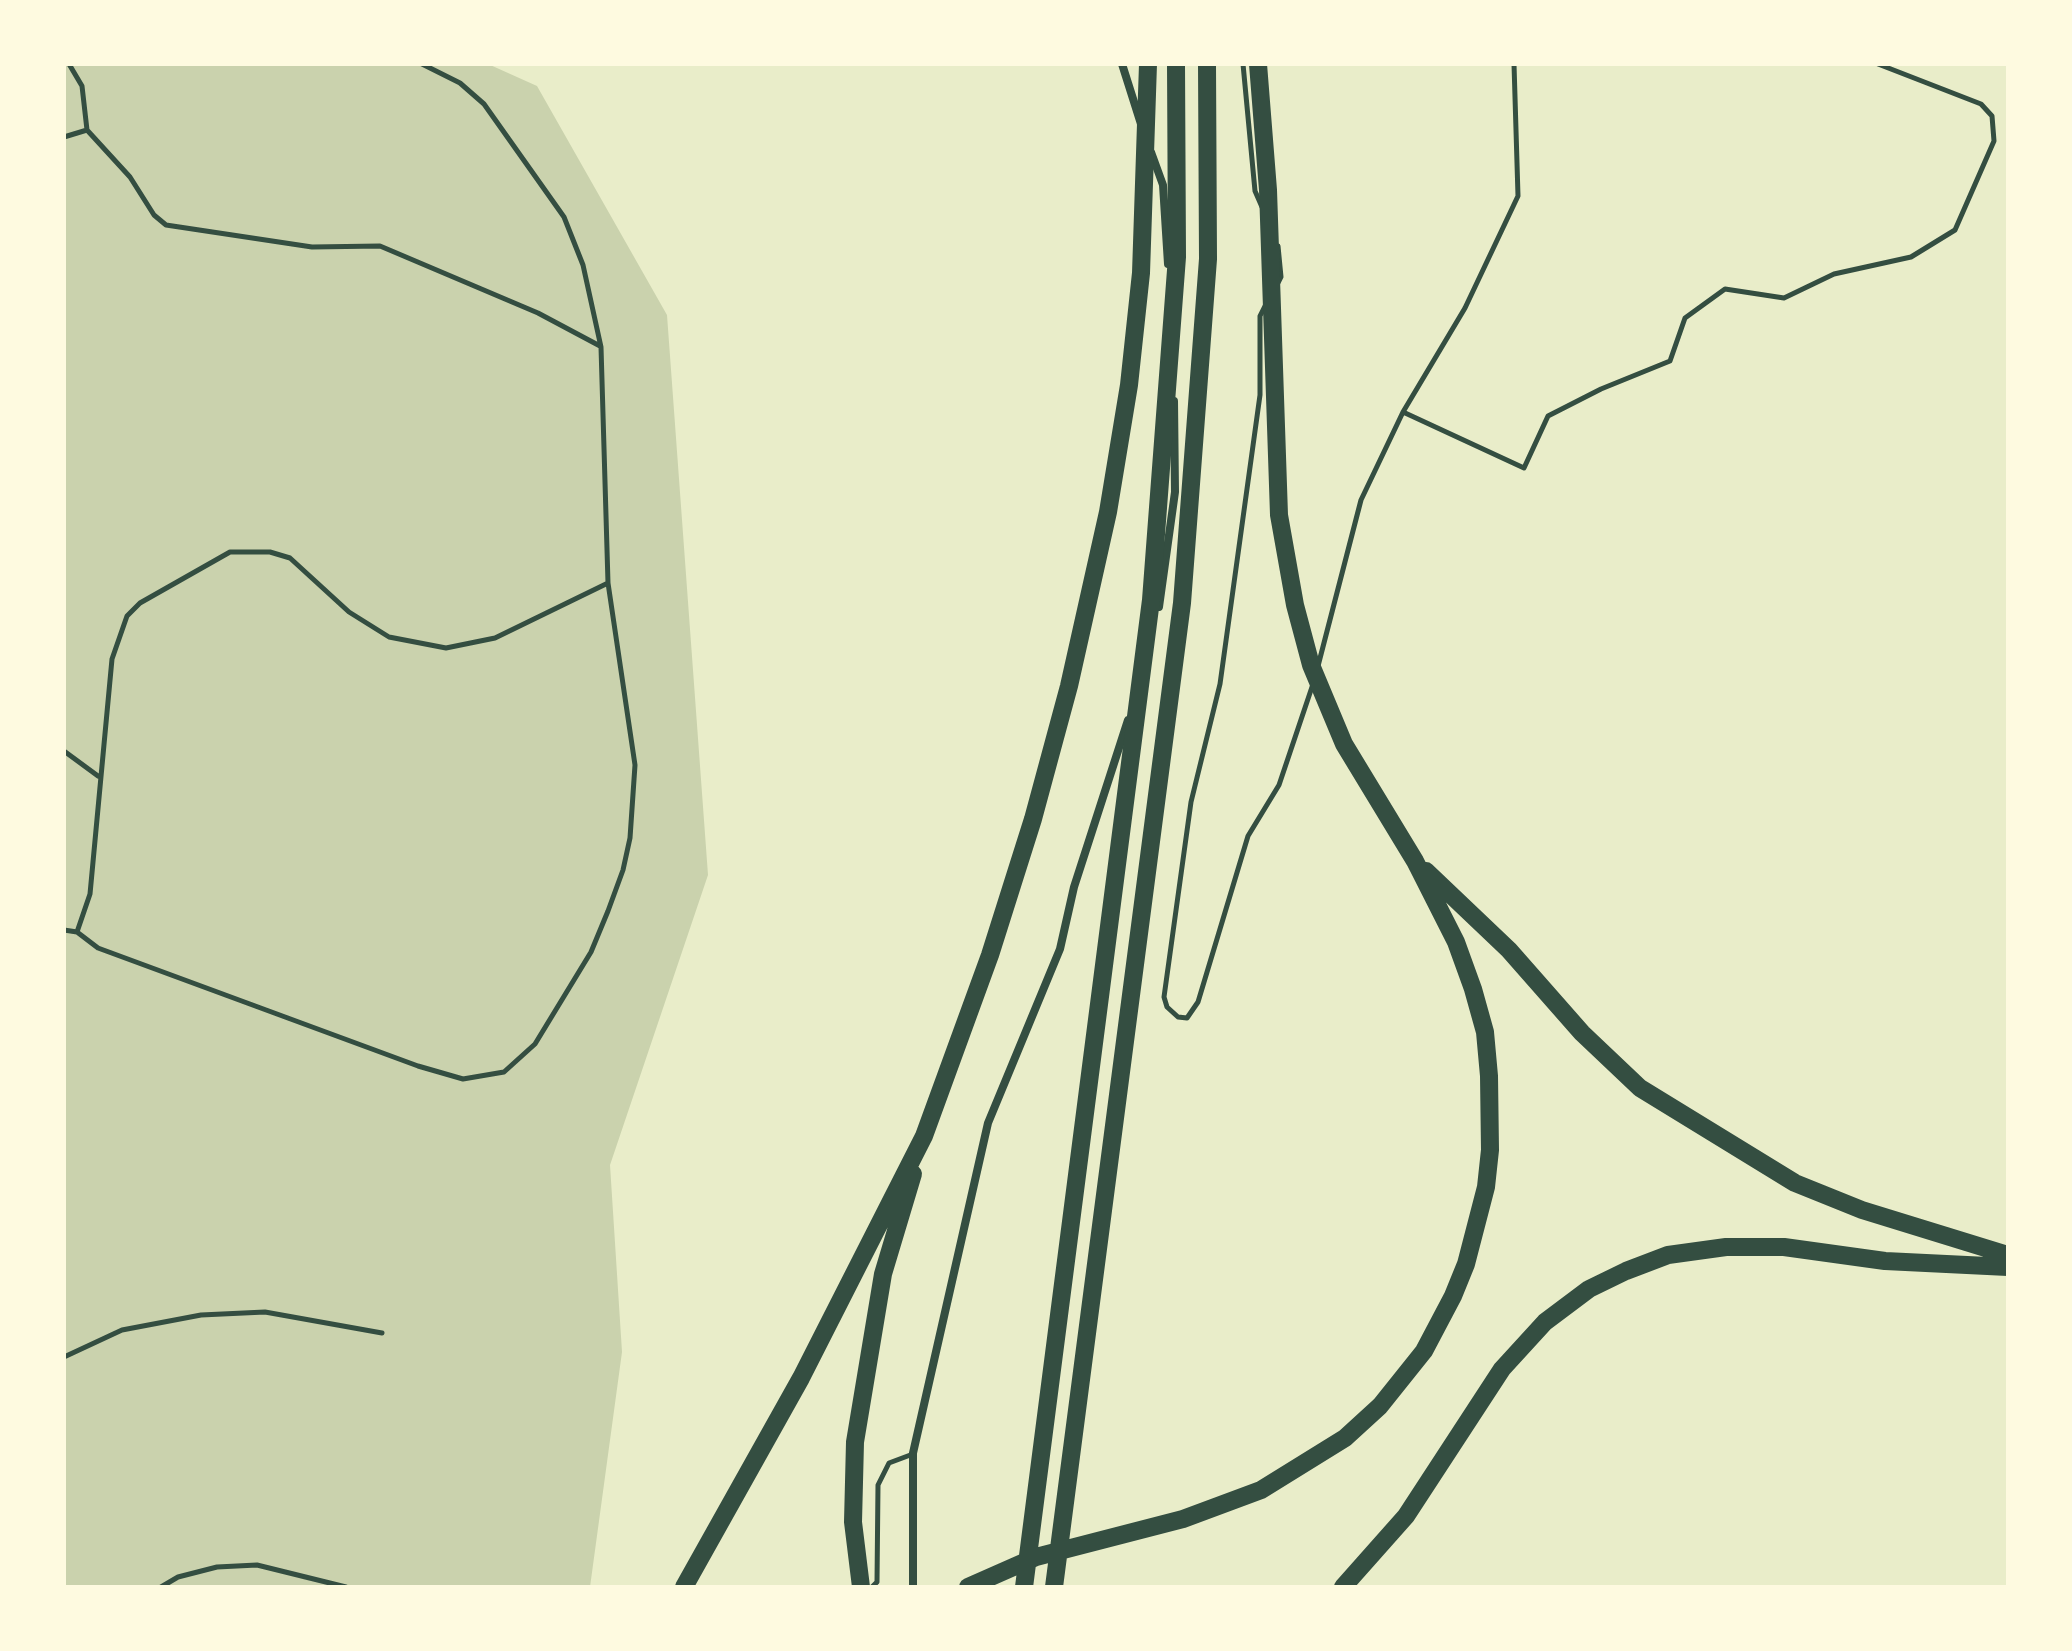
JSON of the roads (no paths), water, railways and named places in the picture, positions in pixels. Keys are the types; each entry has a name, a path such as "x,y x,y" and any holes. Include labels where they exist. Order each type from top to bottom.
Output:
{"highway":[{"path":"861,1587 852,1483 862,1393 883,1274 924,1136 1000,925 1069,686 1108,512 1129,385 1141,273 1148,64"},
{"path":"1024,1587 1151,600 1177,257 1176,64"},
{"path":"1054,1587 1184,589 1208,259 1207,64"},
{"path":"968,1587 1036,1557 1183,1519 1261,1490 1345,1438 1380,1406 1424,1351 1453,1296 1478,1222 1490,1150 1489,1076 1481,1018 1456,942 1415,861 1344,744 1311,665 1295,605 1279,515 1268,190 1258,64"},
{"path":"1415,861 1509,950 1582,1033 1640,1088 1795,1183 1862,1210 2008,1255"},
{"path":"684,1587 801,1378 924,1136"},
{"path":"1343,1587 1406,1516 1502,1369 1545,1322 1589,1289 1626,1271 1668,1255 1726,1247 1784,1247 1885,1261 2008,1267"}],"street":[{"path":"913,1587 913,1453 988,1123 1060,949 1074,887 1156,631 1175,492 1168,251 1163,185 1123,77 1122,64"}],"lane":[{"path":"69,64 82,86 87,130 130,177 154,215 166,225 312,247 380,246 538,313 601,347"},
{"path":"64,930 77,932 98,948 418,1066 463,1079 504,1072 535,1044 591,952 623,870 635,799 635,765 608,583 601,347 583,265 564,217 484,104 460,83 422,64"},
{"path":"1243,64 1255,191 1279,248 1281,277 1260,316 1260,395 1222,669 1187,832 1164,997 1167,1007 1178,1017 1187,1018 1198,1002 1248,836 1279,785 1313,683 1361,500 1403,412 1465,308 1518,196 1514,64"},
{"path":"1403,412 1524,468 1548,416 1601,389 1670,361 1685,318 1725,289 1784,298 1834,274 1911,257 1955,230 1994,141 1992,116 1981,104 1878,64"},
{"path":"64,137 87,130"},
{"path":"77,932 90,894 112,659 127,616 140,603 230,552 249,550 290,558 366,625 389,637 446,648 495,638 608,583"},
{"path":"64,751 99,777"},
{"path":"64,1357 122,1330 201,1315 265,1312 382,1333"},
{"path":"872,1587 877,1582 878,1485 889,1463 913,1453"},
{"path":"161,1587 178,1577 217,1567 257,1565 346,1587"}]}
